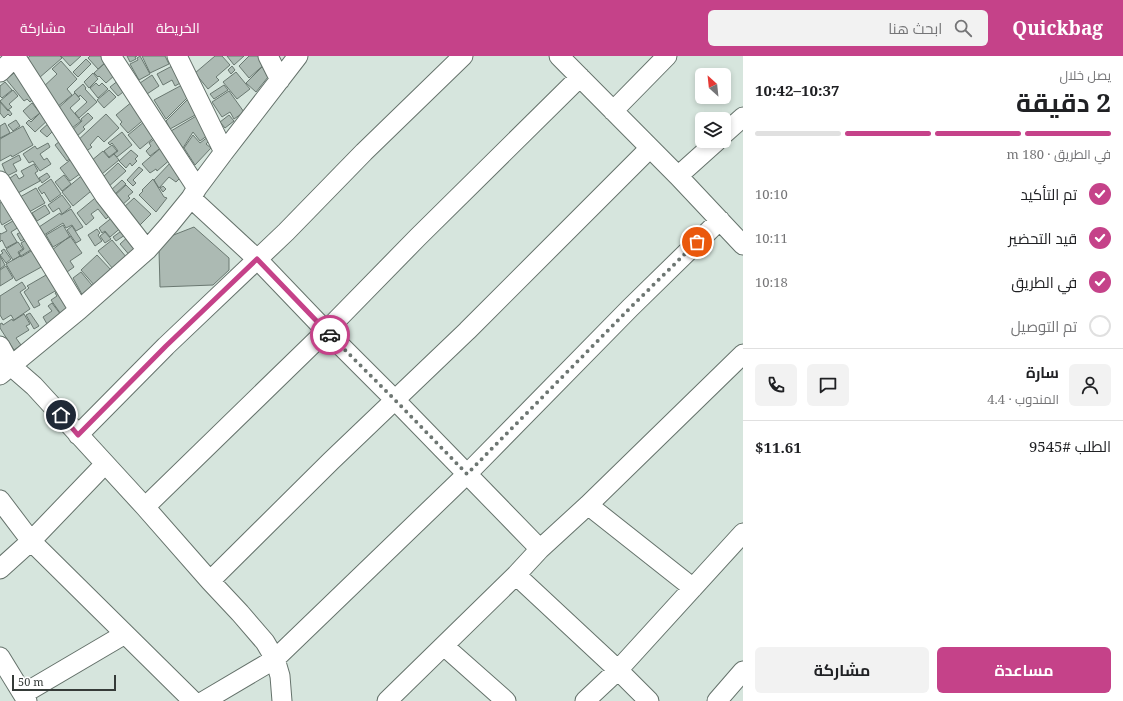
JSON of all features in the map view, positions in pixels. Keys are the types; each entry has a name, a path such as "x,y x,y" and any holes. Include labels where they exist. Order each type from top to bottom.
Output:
{"street":[{"path":"0,72 16,56 105,196 146,250"},
{"path":"111,56 194,193 326,331 540,549"},
{"path":"177,56 224,152"},
{"path":"268,56 280,80"},
{"path":"6,370 79,310 146,250 169,225 298,56"},
{"path":"78,435 166,346 286,232 364,152 463,56"},
{"path":"558,56 678,176 743,245"},
{"path":"613,111 667,56"},
{"path":"145,507 326,331 418,237 580,77"},
{"path":"731,128 743,117"},
{"path":"210,581 331,461 467,331 650,148"},
{"path":"678,176 709,148"},
{"path":"0,181 79,310"},
{"path":"204,701 275,659 467,474 630,308 720,220"},
{"path":"0,346 6,370 34,386 145,507 265,642 275,659 280,676 282,701"},
{"path":"387,701 516,575 540,549 588,505 743,354"},
{"path":"0,570 31,541 105,464"},
{"path":"0,500 31,541 193,701"},
{"path":"588,505 693,588"},
{"path":"585,701 618,670 743,533"},
{"path":"516,575 618,670 648,701"},
{"path":"0,657 25,697 125,634"},
{"path":"444,646 506,701"},
{"path":"717,701 743,671"}],"building":[{"path":"30,56 60,56 62,58 39,78 24,61"},
{"path":"61,56 81,56 70,66"},
{"path":"90,56 101,56 106,62 98,69 88,58"},
{"path":"127,56 137,56 135,57 136,59 130,62"},
{"path":"140,56 150,74 139,80 130,64 138,60 137,58"},
{"path":"142,56 165,56 169,64 150,73"},
{"path":"215,56 222,56 230,65 216,77 219,80 208,89 195,73"},
{"path":"227,56 244,56 234,65"},
{"path":"249,56 264,56 267,62 249,78 239,66"},
{"path":"86,59 91,64 78,77 73,72"},
{"path":"61,61 77,79 67,89 72,95 57,107 41,89 57,74 52,69"},
{"path":"267,62 272,72 256,92 246,83"},
{"path":"105,63 115,75 106,83 94,73"},
{"path":"172,66 182,82 175,86 172,80 163,85 157,74"},
{"path":"232,66 235,70 231,74 228,70"},
{"path":"18,70 39,94 30,102 27,99 24,101 6,79"},
{"path":"236,72 250,89 237,99 223,82"},
{"path":"93,73 98,79 89,88 84,82"},
{"path":"152,75 159,86 147,94 140,83"},
{"path":"119,80 127,89 118,96 110,87"},
{"path":"5,82 12,90 2,98 0,96 0,86"},
{"path":"96,83 99,86 102,83 108,89 98,98 90,88"},
{"path":"83,84 86,88 85,89 97,102 79,118 75,113 87,102 80,95 79,97 74,92"},
{"path":"182,85 189,96 166,119 154,100"},
{"path":"224,85 228,90 214,99 210,94"},
{"path":"13,90 18,96 9,104 12,107 8,110 0,101"},
{"path":"109,90 116,97 104,108 97,100"},
{"path":"229,91 244,112 234,119 230,112 222,117 212,102"},
{"path":"75,93 80,99 70,108 81,121 72,128 56,110"},
{"path":"189,98 197,114 170,129 166,121"},
{"path":"133,101 147,117 128,133 120,124 122,122 116,115"},
{"path":"0,102 12,114 10,116 8,114 4,118 0,113"},
{"path":"32,103 40,113 31,120 23,111"},
{"path":"41,112 50,118 35,132 26,123 29,120 31,122"},
{"path":"88,113 93,118 83,127 85,129 75,138 70,132"},
{"path":"106,114 119,128 104,142 98,136 90,145 92,147 84,153 75,143"},
{"path":"198,115 208,135 200,141 193,132 183,148 171,131"},
{"path":"229,115 234,121 225,128 220,122"},
{"path":"16,120 20,126 13,131 8,125"},
{"path":"145,121 157,135 140,149 128,135"},
{"path":"50,122 56,128 47,137 40,131"},
{"path":"5,123 10,133 0,138 0,126"},
{"path":"23,126 33,145 12,157 11,155 0,161 0,139"},
{"path":"122,132 132,145 117,157 114,154 118,151 112,143 110,145 108,143"},
{"path":"193,135 200,143 209,136 210,140 206,144 211,148 195,165 184,148"},
{"path":"157,137 163,146 150,156 146,151 151,146 149,143"},
{"path":"60,141 76,154 67,161 55,145"},
{"path":"48,143 50,147 40,154 44,160 47,158 51,164 40,171 33,161 29,163 23,154 35,146 37,149"},
{"path":"112,145 117,151 109,157 104,151"},
{"path":"162,147 172,158 157,171 156,169 150,173 142,164"},
{"path":"131,150 138,156 135,159 137,161 132,166 130,163 126,168 119,161"},
{"path":"103,151 109,158 114,154 119,160 102,174 91,161"},
{"path":"19,155 21,160 13,164 17,171 7,176 2,164"},
{"path":"74,157 84,171 70,181 60,168"},
{"path":"172,161 184,174 176,182 169,177 159,188 154,180"},
{"path":"118,163 126,171 107,188 103,177"},
{"path":"34,164 38,171 35,173 40,181 18,193 10,178 16,174 19,179 24,176 21,171"},
{"path":"139,167 143,170 133,180 136,183 133,186 127,180"},
{"path":"47,173 50,177 42,183 39,178"},
{"path":"85,173 96,187 73,206 62,192"},
{"path":"64,175 71,184 62,191 55,182"},
{"path":"51,179 61,194 50,202 44,192 42,194 38,188"},
{"path":"153,179 164,197 167,198 156,212 139,195"},
{"path":"122,180 126,184 114,195 110,191"},
{"path":"126,185 133,192 128,196 130,198 121,206 113,197"},
{"path":"163,186 166,189 163,192 160,188"},
{"path":"36,188 45,203 29,212 20,197"},
{"path":"100,194 111,214 106,219 98,209 91,214 94,218 86,225 77,213"},
{"path":"62,195 71,207 62,214 59,208 53,212 48,205"},
{"path":"9,198 19,215 2,225 0,221 0,203"},
{"path":"134,198 151,214 136,229 123,208"},
{"path":"45,205 50,213 37,221 32,213"},
{"path":"71,209 83,227 76,231 72,225 66,228 63,223 44,235 39,227 60,213 61,215"},
{"path":"114,216 123,226 110,237 105,231 102,233 99,228"},
{"path":"20,217 24,224 11,232 17,242 6,248 2,240 0,242 0,233 1,234 7,231 4,226"},
{"path":"63,225 70,237 53,247 46,235"},
{"path":"72,226 81,240 76,243 67,230"},
{"path":"32,227 36,233 21,241 17,234"},
{"path":"194,227 229,258 229,270 213,285 160,287 159,250 171,236"},
{"path":"97,229 100,233 98,235 102,241 95,246 88,235"},
{"path":"124,229 128,233 116,241 113,237"},
{"path":"105,232 111,239 105,243 100,236"},
{"path":"130,235 141,248 131,257 120,244"},
{"path":"70,236 82,253 70,261 74,267 67,272 52,250"},
{"path":"31,237 37,246 21,256 19,253 24,249 21,243"},
{"path":"112,240 127,258 113,269 98,251"},
{"path":"18,242 23,249 18,252 20,256 13,260 6,249"},
{"path":"36,248 45,265 16,281 6,264"},
{"path":"4,249 11,259 6,263 0,255 3,253 1,251"},
{"path":"97,255 112,271 95,286 81,270"},
{"path":"0,256 5,265 0,269"},
{"path":"6,266 13,278 0,286 0,270"},
{"path":"53,271 62,287 38,301 40,305 34,308 24,292 29,288 27,286"},
{"path":"81,272 96,290 84,298 73,278"},
{"path":"22,282 26,288 20,292 30,309 14,320 11,315 3,320 0,315 0,296"},
{"path":"61,288 77,308 63,317 51,300 57,296 55,293"},
{"path":"52,303 64,319 49,330 43,317 52,311 48,306"},
{"path":"30,313 39,326 34,329 26,315"},
{"path":"24,314 30,324 26,326 29,330 16,338 21,345 14,350 0,328 0,324 2,323 3,325 12,319 13,321"}],"way so far":[{"path":"330,335 467,474 697,242"}],"route":[{"path":"61,415 78,435 166,346 257,259 330,335"}]}
